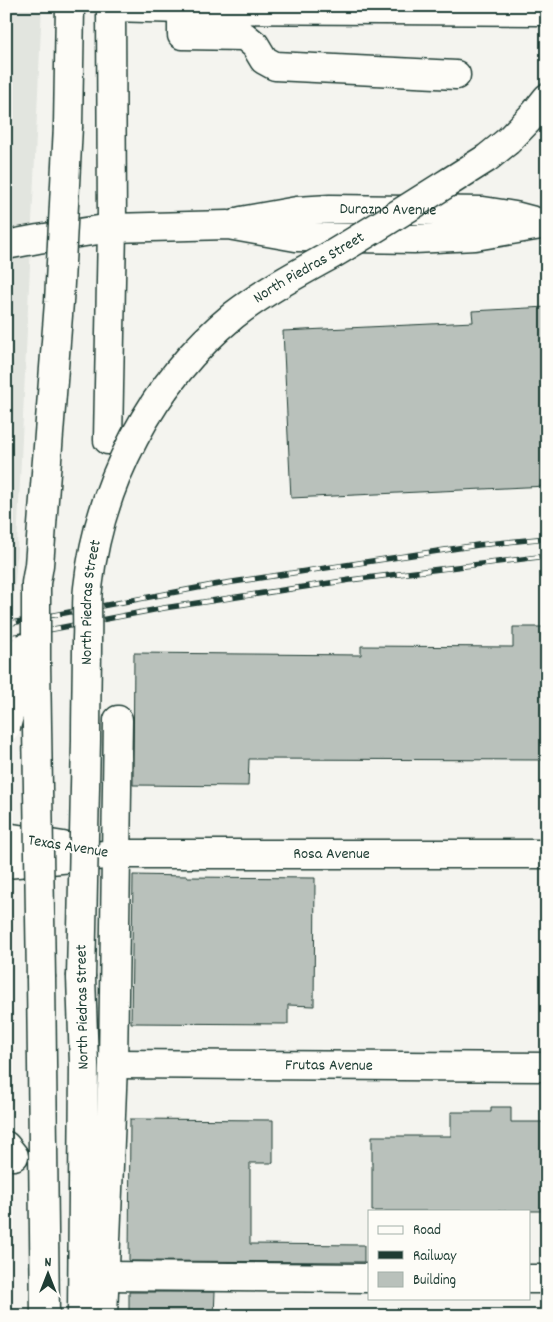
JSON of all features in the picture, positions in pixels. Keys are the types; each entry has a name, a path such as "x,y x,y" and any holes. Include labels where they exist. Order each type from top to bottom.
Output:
{"main road":[{"path":"6,727 19,679 39,565 59,302 68,126 70,6"},
{"path":"108,440 112,228 111,7 540,11"},
{"path":"182,9 182,35 244,36 254,45 264,60 275,66 456,76"},
{"name":"North Piedras Street","path":"82,1316 84,1064 81,977 88,590 96,542 113,483 139,428 164,389 194,354 234,316 273,287 334,253 487,158 508,141 547,98"},
{"name":"Durazno Avenue","path":"6,245 112,228 228,225 296,237 414,239 475,236 547,224"},
{"path":"36,582 45,1316"},
{"name":"North Piedras Street","path":"103,1316 103,1276 113,1064 118,720"},
{"name":"Texas Avenue","path":"6,837 116,854"},
{"name":"Texas Avenue","path":"6,864 116,854"},
{"name":"Rosa Avenue","path":"116,854 547,854"},
{"name":"Frutas Avenue","path":"113,1064 547,1067"},
{"path":"103,1276 368,1278"},
{"path":"530,1279 547,1279"}],"shaded area":[{"path":"6,6 42,6 16,568 6,673"}],"building":[{"path":"547,307 547,486 291,498 283,331 473,322 472,311"},
{"path":"513,627 547,627 547,760 249,759 248,786 133,785 134,653 361,655 361,646 513,647"},
{"path":"133,875 315,878 314,1006 288,1005 288,1024 131,1023"},
{"path":"491,1107 511,1107 511,1122 547,1122 547,1211 372,1210 372,1136 451,1136 451,1112 491,1112"},
{"path":"130,1119 273,1120 273,1163 250,1163 250,1244 364,1245 364,1262 129,1261"},
{"path":"129,1292 215,1292 214,1316 129,1316"}],"railway":[{"path":"6,624 213,585 478,545 547,538"},
{"path":"6,638 164,608 350,580 547,556"}]}
